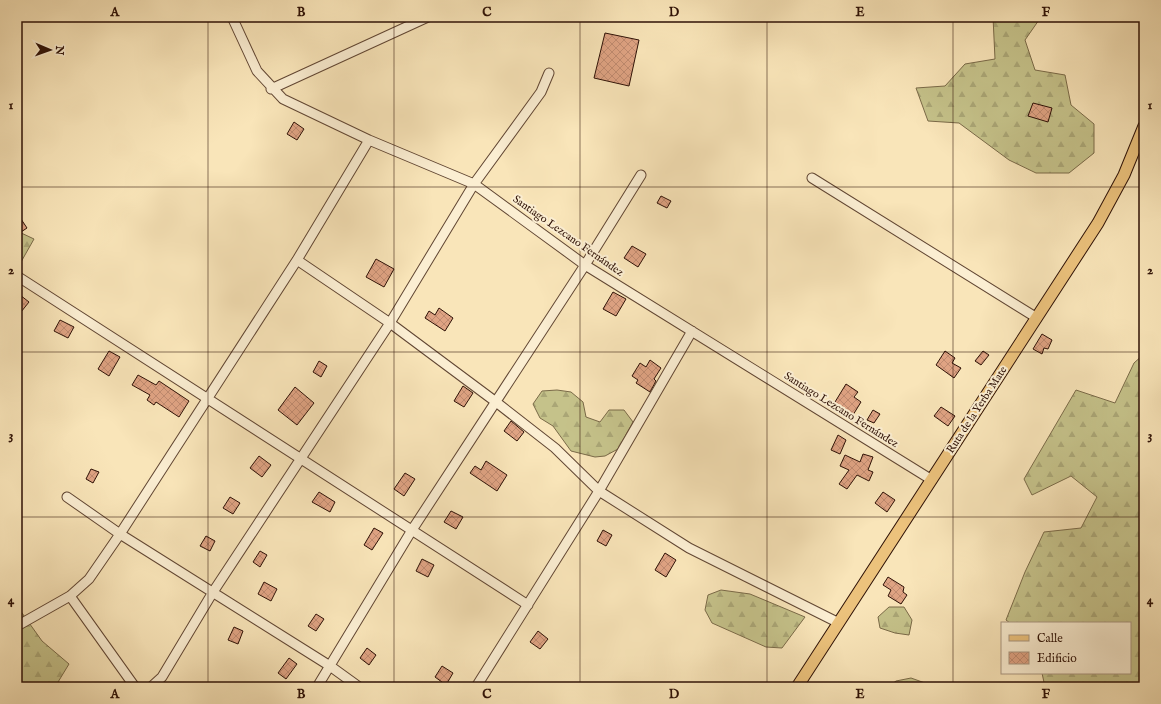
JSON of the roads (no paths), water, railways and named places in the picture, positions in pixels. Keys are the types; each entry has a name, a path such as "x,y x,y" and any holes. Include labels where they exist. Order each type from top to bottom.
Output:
{"main road":[{"name":"Ruta de la Yerba Mate","path":"797,687 1037,318 1111,201 1144,126"}],"street":[{"name":"Santiago Lezcano Fernández","path":"232,17 257,72 271,89 283,99 369,140 474,184 585,265 932,480"},
{"path":"271,89 428,17"},
{"path":"151,687 162,677 213,592 390,323 474,184 541,92 549,73"},
{"path":"17,626 70,596 89,578 120,534 297,260 369,140"},
{"path":"317,687 412,530 585,265 640,175"},
{"path":"812,178 1037,318"},
{"path":"297,260 390,323 496,402 555,448 599,491 689,548 839,623"},
{"path":"17,276 528,605"},
{"path":"476,687 599,491 692,331"},
{"path":"67,497 120,534 330,666 359,687"},
{"path":"70,596 134,687"}]}
